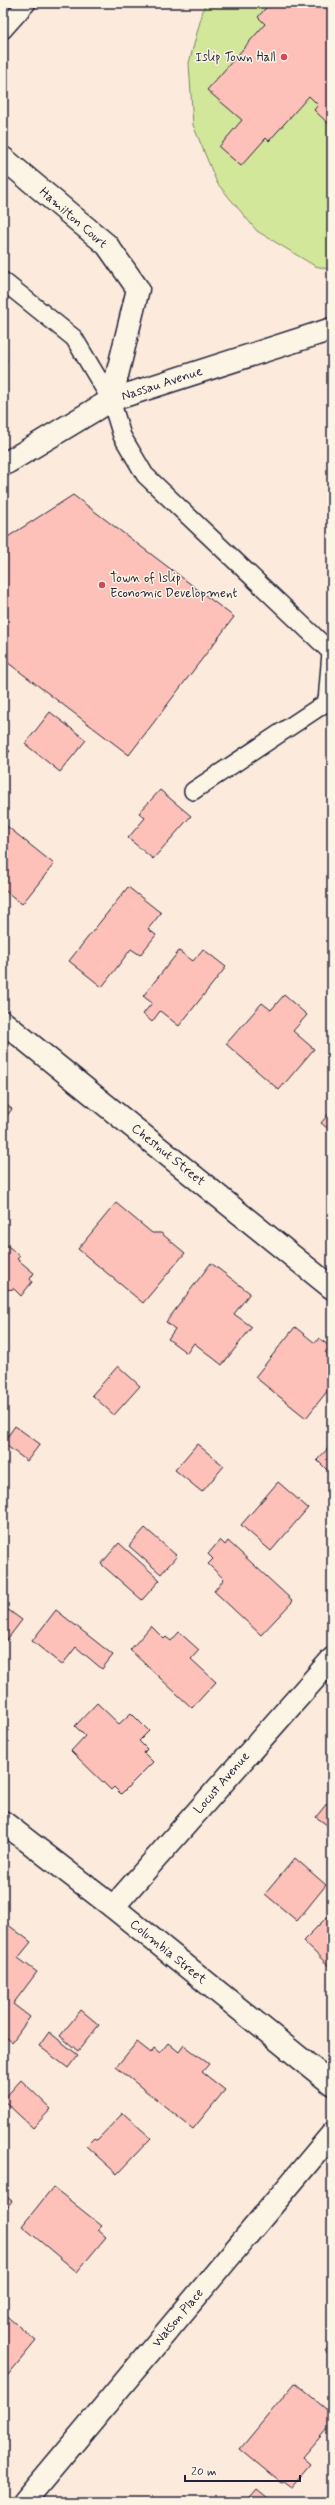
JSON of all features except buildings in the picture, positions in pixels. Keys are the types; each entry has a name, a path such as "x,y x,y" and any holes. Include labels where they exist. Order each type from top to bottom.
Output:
{"street":[{"name":"Hamilton Court","path":"3,158 107,245 138,289 112,400"},
{"name":"Nassau Avenue","path":"3,465 112,400 332,329"},
{"name":"Chestnut Street","path":"3,1022 332,1288"},
{"name":"Locust Avenue","path":"113,1907 331,1662"},
{"name":"Columbia Street","path":"3,1822 113,1907 332,2084"},
{"name":"Watson Place","path":"24,2502 332,2134"}],"lane":[{"path":"3,30 27,3"},
{"path":"3,281 71,335 112,400 122,436 145,475 332,653 327,702 193,791"}],"green space":[{"path":"205,3 332,3 332,270 315,266 257,231 217,183 193,125 189,63"}],"place":[{"name":"Islip Town Hall","path":"284,57"},
{"name":"Town of Islip Economic Development","path":"102,585"}]}
